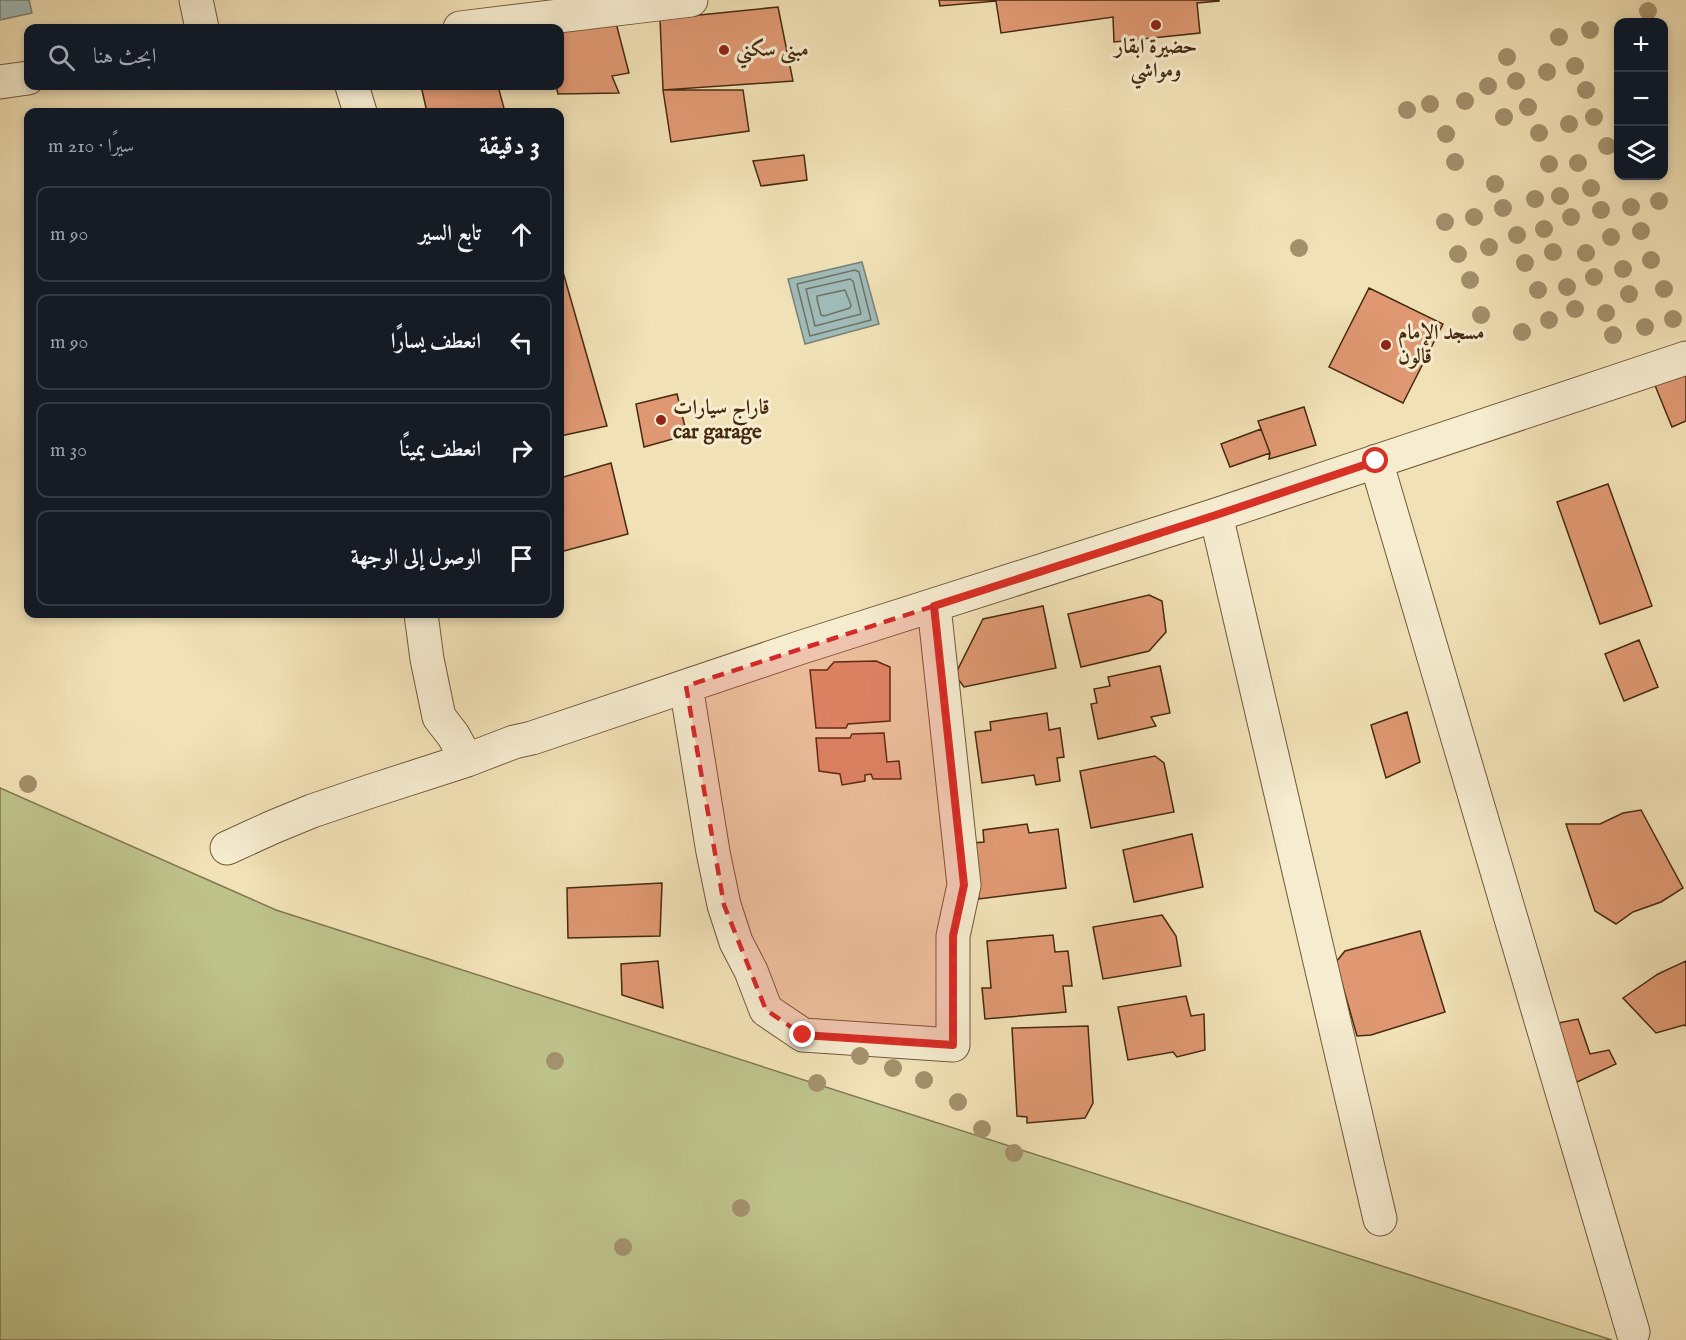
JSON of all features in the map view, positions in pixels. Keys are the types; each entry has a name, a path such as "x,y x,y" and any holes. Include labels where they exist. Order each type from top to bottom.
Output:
{"street":[{"path":"196,0 201,24"},
{"path":"475,24 528,10 691,0"},
{"path":"0,82 24,79"},
{"path":"353,90 359,108"},
{"path":"227,848 312,811 467,760 514,742 1216,515 1686,357"},
{"path":"1376,461 1633,1332"},
{"path":"1216,515 1380,1219"},
{"path":"686,686 724,905 736,942 751,971 766,1010 803,1035 953,1045 953,936 964,885 934,606"},
{"path":"422,618 439,717 453,735 467,760"}],"highlighted area":[{"path":"934,606 964,885 953,936 953,1045 803,1035 766,1010 724,905 686,686"}],"green space":[{"path":"0,788 276,910 1612,1340 0,1340"}],"water":[{"path":"0,0 29,0 32,13 0,20"},
{"path":"862,262 879,324 805,344 788,279"}],"building":[{"name":"حضيرة ابقار ومواشي","path":"939,0 1219,1 1197,3 1200,33 1114,42 1113,17 1001,33 996,1 940,6"},
{"name":"مبنى سكني","path":"778,7 793,81 663,90 660,19"},
{"path":"616,23 629,73 612,76 619,93 558,94 557,90 564,90 564,30"},
{"path":"422,90 499,90 504,108 426,108"},
{"name":"مبنى سكني","path":"663,90 743,90 749,131 671,142"},
{"path":"804,155 807,180 761,186 753,161"},
{"path":"564,276 607,426 564,435"},
{"name":"مسجد الإمام قالون","path":"1369,288 1443,324 1403,403 1329,367"},
{"path":"1686,370 1686,421 1672,427 1654,383"},
{"name":"قاراج سيارات car garage","path":"677,394 687,435 644,447 636,404"},
{"path":"1304,407 1316,445 1269,459 1270,453 1258,421"},
{"path":"1261,429 1270,453 1230,467 1221,444"},
{"path":"611,463 628,534 564,551 564,477"},
{"path":"1608,484 1652,606 1600,624 1557,502"},
{"path":"1149,595 1162,601 1166,632 1149,651 1081,667 1068,614"},
{"path":"1043,606 1056,668 964,687 955,675 983,619"},
{"path":"1639,640 1658,687 1624,701 1605,654"},
{"path":"876,661 890,667 890,721 848,724 846,728 816,728 810,670 827,670 834,662"},
{"path":"1160,666 1170,713 1151,717 1156,726 1098,739 1091,704 1097,703 1094,689 1110,686 1108,677"},
{"path":"1407,712 1420,762 1386,778 1371,725"},
{"path":"1047,713 1049,730 1060,728 1064,757 1057,758 1060,781 1036,785 1034,775 982,783 975,732 991,730 990,722"},
{"path":"884,733 887,762 899,761 901,779 873,779 871,774 865,775 865,781 842,785 840,774 819,771 816,738 850,738 852,734"},
{"path":"1155,756 1164,763 1174,812 1091,828 1080,771"},
{"path":"1641,810 1683,888 1661,902 1633,912 1616,924 1595,911 1566,824 1600,824 1623,813"},
{"path":"1027,824 1029,833 1058,829 1066,888 979,899 972,843 984,842 983,830"},
{"path":"1192,834 1203,887 1134,902 1123,850"},
{"path":"662,883 660,936 568,938 567,888"},
{"path":"1162,915 1176,936 1181,966 1103,979 1093,927"},
{"path":"1420,931 1445,1012 1371,1035 1357,1036 1336,962 1345,951"},
{"path":"1053,935 1055,952 1068,951 1072,986 1063,986 1066,1012 985,1019 982,988 991,988 987,941"},
{"path":"658,961 663,1008 622,995 621,964"},
{"path":"1686,961 1686,1026 1656,1033 1623,998 1658,974"},
{"path":"1186,996 1191,1016 1204,1014 1205,1050 1177,1057 1173,1052 1128,1060 1118,1007"},
{"path":"1578,1019 1590,1054 1609,1050 1616,1064 1575,1083 1558,1023"},
{"path":"1088,1026 1093,1103 1085,1118 1027,1123 1027,1117 1017,1116 1012,1028"}],"place":[{"name":"حضيرة ابقار ومواشي","path":"1156,25"},
{"name":"مبنى سكني","path":"724,50"},
{"name":"مسجد الإمام قالون","path":"1386,345"},
{"name":"قاراج سيارات car garage","path":"661,420"}],"route":[{"path":"803,1035 953,1045 953,936 964,885 934,606 1376,461"}]}
